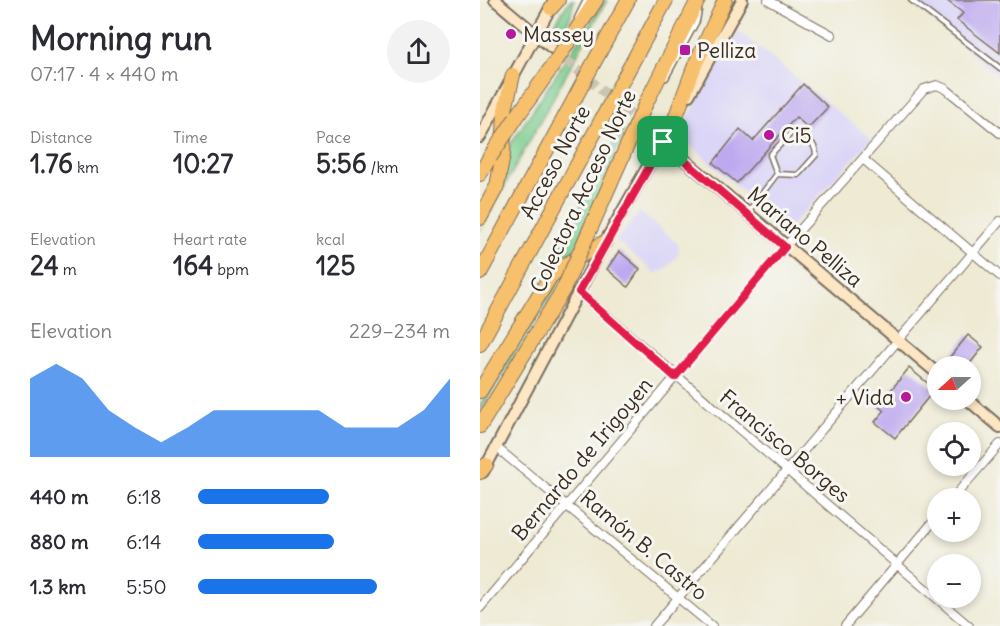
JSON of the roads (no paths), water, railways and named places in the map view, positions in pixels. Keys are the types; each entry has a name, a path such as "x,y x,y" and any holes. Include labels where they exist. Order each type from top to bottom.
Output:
{"highway":[{"path":"480,174 549,71 562,45 596,0"},
{"name":"Acceso Norte","path":"480,273 628,0"},
{"name":"Acceso Norte","path":"480,344 666,0"},
{"name":"Colectora Acceso Norte","path":"480,426 564,288 647,101 700,0"},
{"path":"673,124 695,66 725,0"},
{"path":"480,218 497,186 503,155 505,110 513,75"},
{"path":"480,391 550,277 560,267 605,242"}],"street":[{"path":"482,471 497,448 605,242 742,0"},
{"path":"768,0 832,35"},
{"path":"502,2 535,34 562,45"},
{"path":"480,137 554,3"},
{"name":"Bernardo de Irigoyen","path":"480,608 785,247 924,89 937,85 946,89 1000,133"},
{"name":"Mariano Pelliza","path":"648,129 927,365"},
{"path":"863,159 1000,276"},
{"path":"654,626 1000,221"},
{"name":"Francisco Borges","path":"579,292 675,377 969,626"},
{"path":"980,410 1000,427"},
{"path":"962,488 1000,444"},
{"name":"Ramón B. Castro","path":"497,448 568,504 712,626"},
{"path":"845,626 927,529"}],"lane":[{"path":"562,45 586,0"},
{"path":"911,0 1000,68"},
{"path":"792,132 798,132 816,147 816,155 798,175 777,174 770,155 792,132"},
{"path":"747,214 777,174"}],"tunnel":[{"path":"554,50 648,129"}],"place":[{"name":"Massey","path":"511,34"},
{"name":"Pelliza","path":"685,50"},
{"name":"Ci5","path":"769,135"},
{"name":"+ Vida","path":"906,397"}]}
